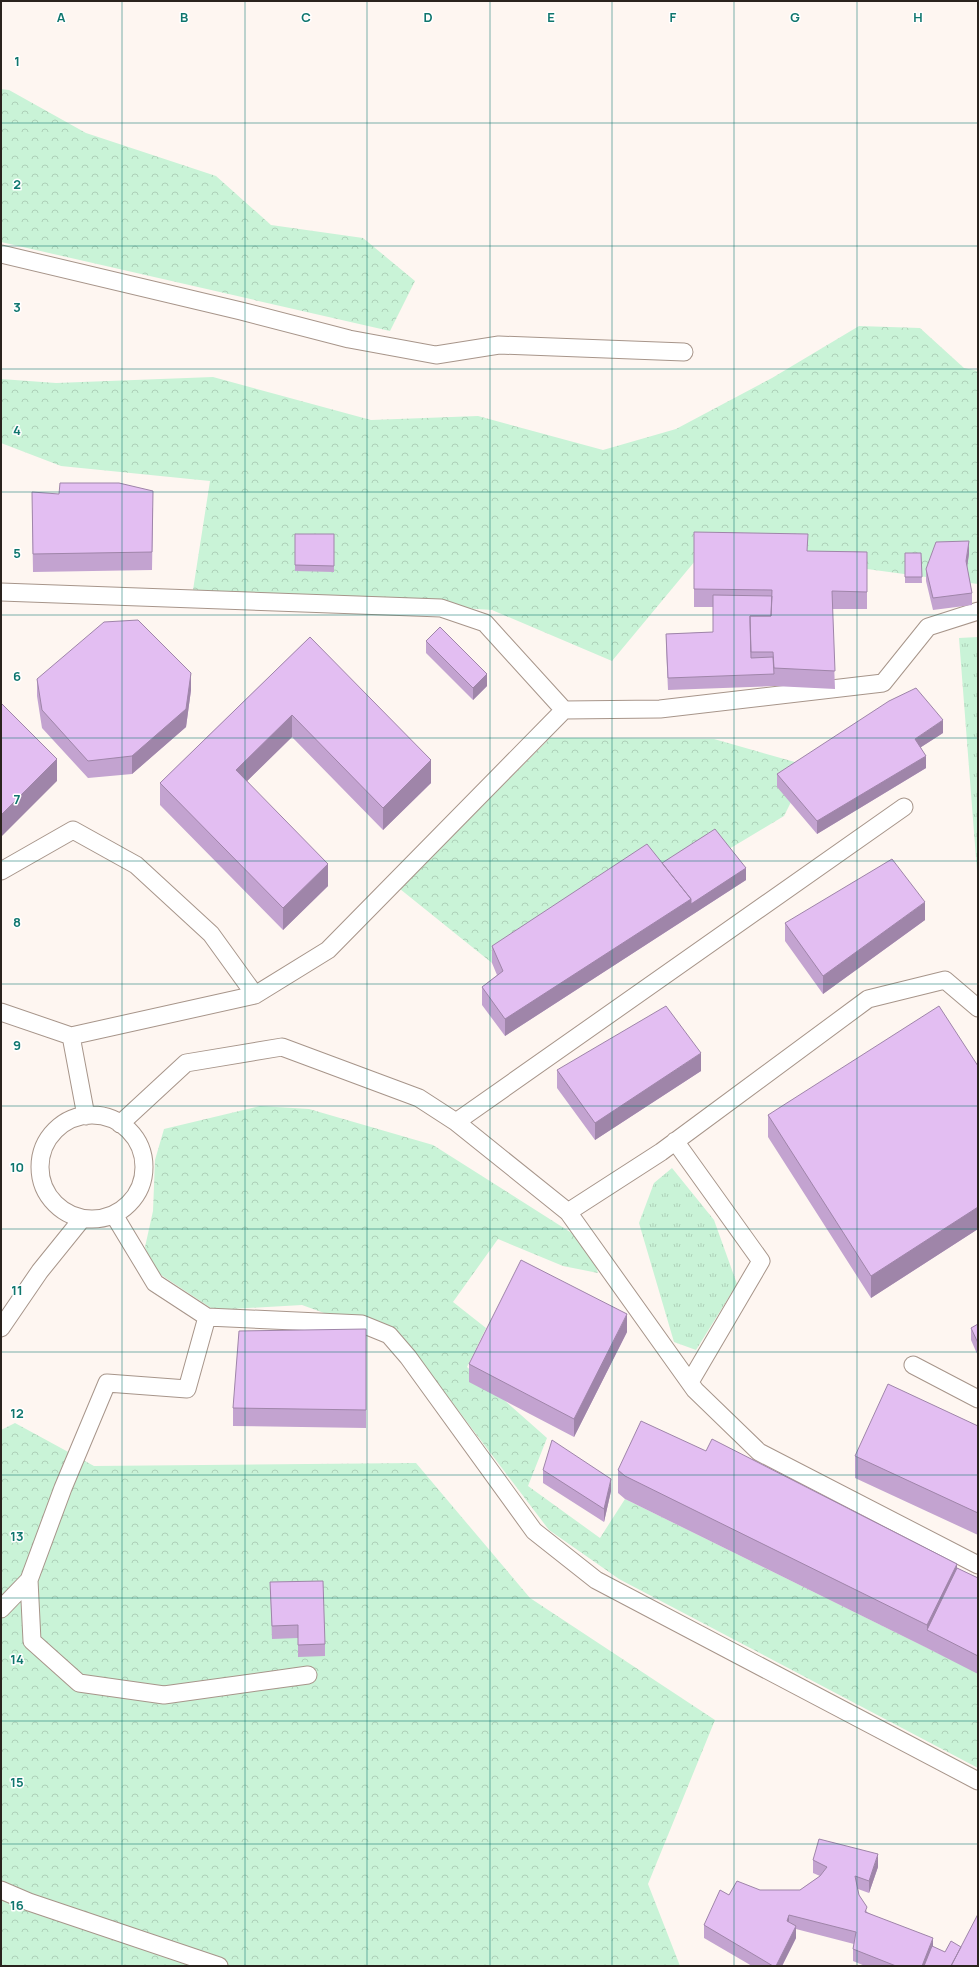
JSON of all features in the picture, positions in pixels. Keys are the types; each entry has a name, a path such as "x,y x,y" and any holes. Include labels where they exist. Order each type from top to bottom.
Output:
{"lane":[{"path":"1,254 349,339 436,355 499,345 684,352"},
{"path":"1,592 441,608 485,623 564,710"},
{"path":"1,1012 71,1036 254,995 328,950 564,710 660,709 883,683 928,627 978,611"},
{"path":"456,1122 904,807"},
{"path":"1,871 73,830 136,865 211,934 254,995"},
{"path":"568,1212 676,1141 868,999 945,980 978,1008"},
{"path":"71,1036 86,1116"},
{"path":"120,1124 186,1063 282,1047 419,1098 456,1122 568,1212 695,1390 760,1452 978,1564"},
{"path":"86,1116 103,1117 120,1124 132,1134 140,1147 144,1168 143,1179 137,1194 127,1206 114,1215 99,1219 82,1218 67,1213 54,1203 45,1190 40,1174 41,1157 46,1142 56,1129 65,1123 86,1116"},
{"path":"676,1141 761,1261 690,1382"},
{"path":"114,1215 155,1283 207,1317 362,1324 389,1335 408,1357 534,1531 596,1580 978,1781"},
{"path":"1,1328 40,1271 82,1218"},
{"path":"207,1317 187,1390 107,1383 63,1488 29,1580 32,1641 79,1683 164,1695 308,1674"},
{"path":"912,1365 978,1399"},
{"path":"1,1609 29,1580"},
{"path":"1,1890 29,1902 219,1966"}],"green space":[{"path":"1,89 9,90 86,133 216,176 271,225 363,238 415,281 390,331 1,242"},
{"path":"859,326 920,328 964,368 978,371 978,584 867,569 807,569 700,555 612,661 492,610 193,590 210,481 61,466 1,443 1,379 56,383 213,377 371,420 478,416 603,450 676,429 772,378"},
{"path":"978,637 978,884 959,638"},
{"path":"550,738 714,739 809,766 784,816 724,852 492,963 400,889"},
{"path":"260,1106 309,1109 433,1145 589,1244 598,1273 563,1266 498,1239 453,1302 486,1328 467,1367 547,1438 528,1486 600,1538 625,1499 978,1673 978,1768 619,1579 549,1530 407,1343 302,1305 214,1310 155,1271 145,1247 153,1211 155,1160 164,1129"},
{"path":"672,1168 714,1220 737,1284 696,1350 674,1342 639,1223 654,1183"},
{"path":"15,1423 94,1466 416,1463 530,1598 715,1720 648,1884 680,1966 1,1966 1,1430"}],"building":[{"path":"60,483 119,483 153,491 152,552 33,554 32,492 59,494"},
{"path":"694,532 808,534 807,551 867,552 867,592 832,591 835,671 774,668 773,652 751,652 750,616 771,616 772,590 694,589"},
{"path":"295,534 334,534 334,566 295,565"},
{"path":"969,541 966,561 972,593 933,598 926,569 936,542"},
{"path":"905,553 921,553 922,577 905,577"},
{"path":"713,595 772,596 771,616 750,616 750,622 751,658 773,657 774,674 668,678 666,634 713,632"},
{"path":"138,620 191,673 186,709 132,756 88,761 42,710 37,679 104,622"},
{"path":"440,627 487,674 473,688 426,641"},
{"path":"310,637 431,760 383,808 292,715 236,770 328,864 283,908 160,783"},
{"path":"916,688 943,720 915,739 926,756 817,821 777,774 889,701"},
{"path":"1,703 57,759 1,815"},
{"path":"715,829 746,868 691,904 691,899 662,863"},
{"path":"647,844 691,899 505,1019 482,987 503,971 492,946"},
{"path":"892,859 925,902 823,976 785,923"},
{"path":"666,1006 701,1053 595,1123 557,1070"},
{"path":"939,1006 978,1066 978,1207 871,1276 768,1115"},
{"path":"521,1260 627,1314 574,1419 469,1364"},
{"path":"978,1324 978,1343 971,1328"},
{"path":"366,1329 366,1410 233,1408 239,1331"},
{"path":"888,1384 978,1426 978,1513 855,1456"},
{"path":"641,1421 706,1451 712,1439 957,1564 927,1625 625,1476 618,1470"},
{"path":"552,1440 611,1479 604,1509 543,1470"},
{"path":"957,1568 978,1578 978,1656 927,1630"},
{"path":"323,1581 325,1644 298,1645 298,1625 272,1626 270,1582"},
{"path":"819,1839 878,1854 869,1881 855,1876 859,1895 867,1907 865,1912 933,1938 922,1966 896,1966 853,1949 856,1932 789,1915 787,1921 796,1926 776,1966 773,1966 704,1925 720,1890 729,1895 737,1881 760,1890 800,1890 820,1876 827,1867 813,1860"},
{"path":"978,1914 978,1966 951,1966"},
{"path":"951,1941 961,1947 951,1966 924,1966 932,1946 945,1952"}]}
